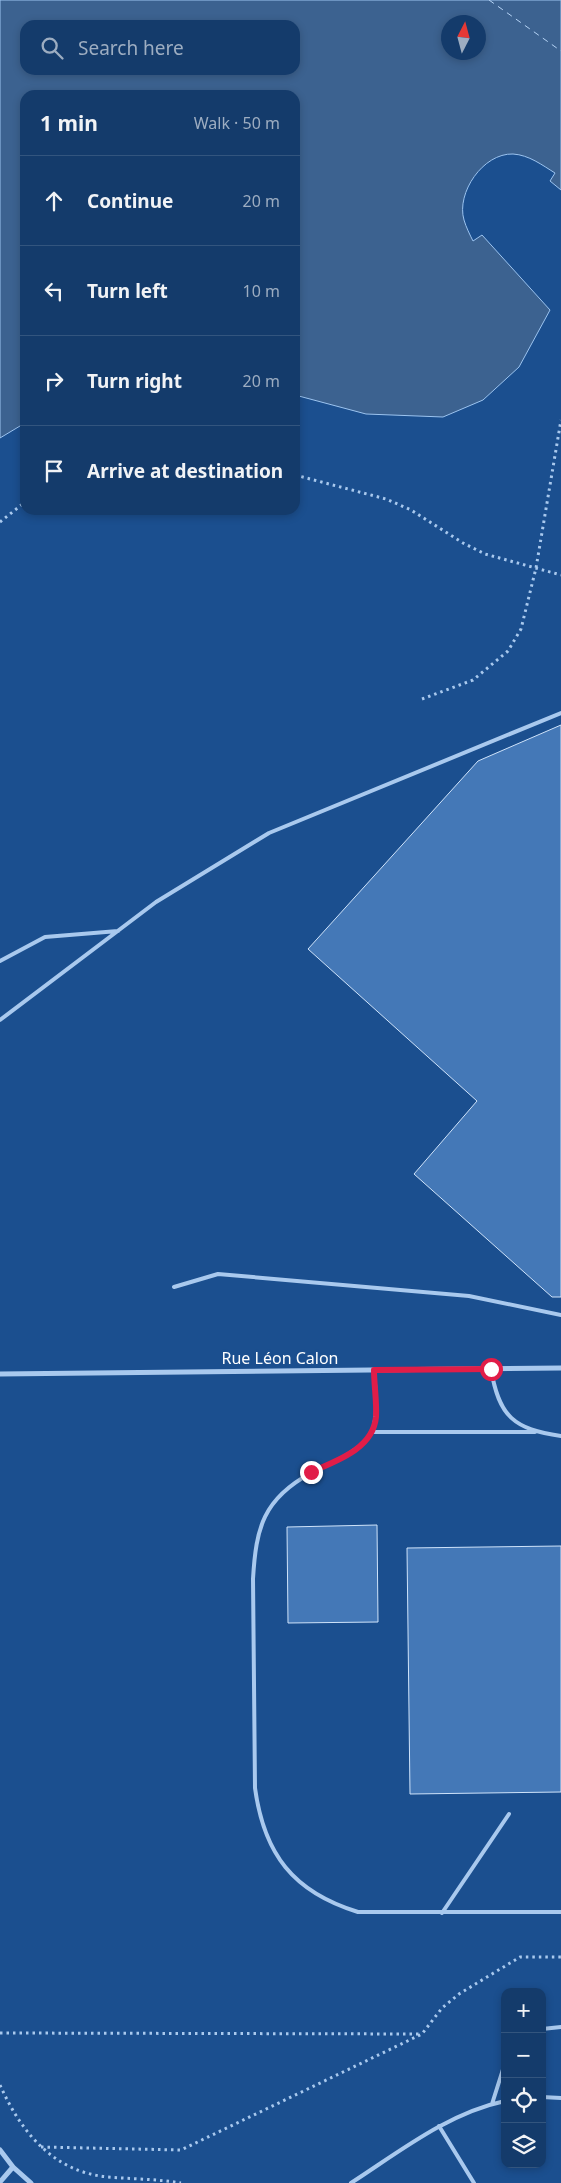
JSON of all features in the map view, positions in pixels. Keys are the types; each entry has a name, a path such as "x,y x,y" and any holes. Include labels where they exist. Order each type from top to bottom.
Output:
{"street":[{"name":"Rue Léon Calon","path":"0,1374 561,1368"},
{"path":"0,2150 13,2167 31,2183"},
{"path":"0,2182 13,2167"}],"lane":[{"path":"0,1020 156,902 270,832 561,713"},
{"path":"0,961 45,937 118,931"},
{"path":"174,1287 218,1274 227,1274 469,1296 561,1314"},
{"path":"491,1369 495,1394 502,1407 514,1422 535,1432"},
{"path":"374,1370 376,1418 371,1432 361,1446 291,1484 273,1501 261,1521 255,1545 253,1579 255,1788 258,1814 264,1833 274,1855 295,1878 337,1906 358,1912 561,1912"},
{"path":"371,1432 535,1432 561,1436"},
{"path":"442,1913 509,1814"},
{"path":"546,2028 561,2026"},
{"path":"492,2104 501,2076"},
{"path":"546,2098 561,2098"},
{"path":"351,2183 438,2126 501,2102"},
{"path":"438,2126 474,2183"}],"path":[{"path":"422,699 473,680 508,651 521,629 536,568 561,420"},
{"path":"300,476 386,500 412,510 463,543 485,554 561,576"},
{"path":"0,522 20,506"},
{"path":"41,2147 181,2150 422,2034 442,2008 460,1994 520,1957 561,1957"},
{"path":"0,2033 422,2034"},
{"path":"0,2085 18,2120 41,2147 61,2162 86,2173 181,2183"}],"water":[{"path":"0,0 561,0 561,190 550,181 555,173 530,158 513,154 502,155 482,167 474,177 464,198 463,209 464,220 473,241 482,235 550,310 519,367 483,400 443,417 366,414 300,396 300,90 20,90 20,426 0,438"}],"building":[{"path":"561,725 561,1297 552,1297 414,1174 477,1101 308,949 478,761"},
{"path":"377,1525 378,1622 288,1623 287,1527"},
{"path":"561,1546 561,1792 410,1794 407,1548"}],"ferry route":[{"path":"489,0 561,51"}],"route":[{"path":"311,1472 361,1446 371,1432 376,1418 374,1370 491,1369"}]}
